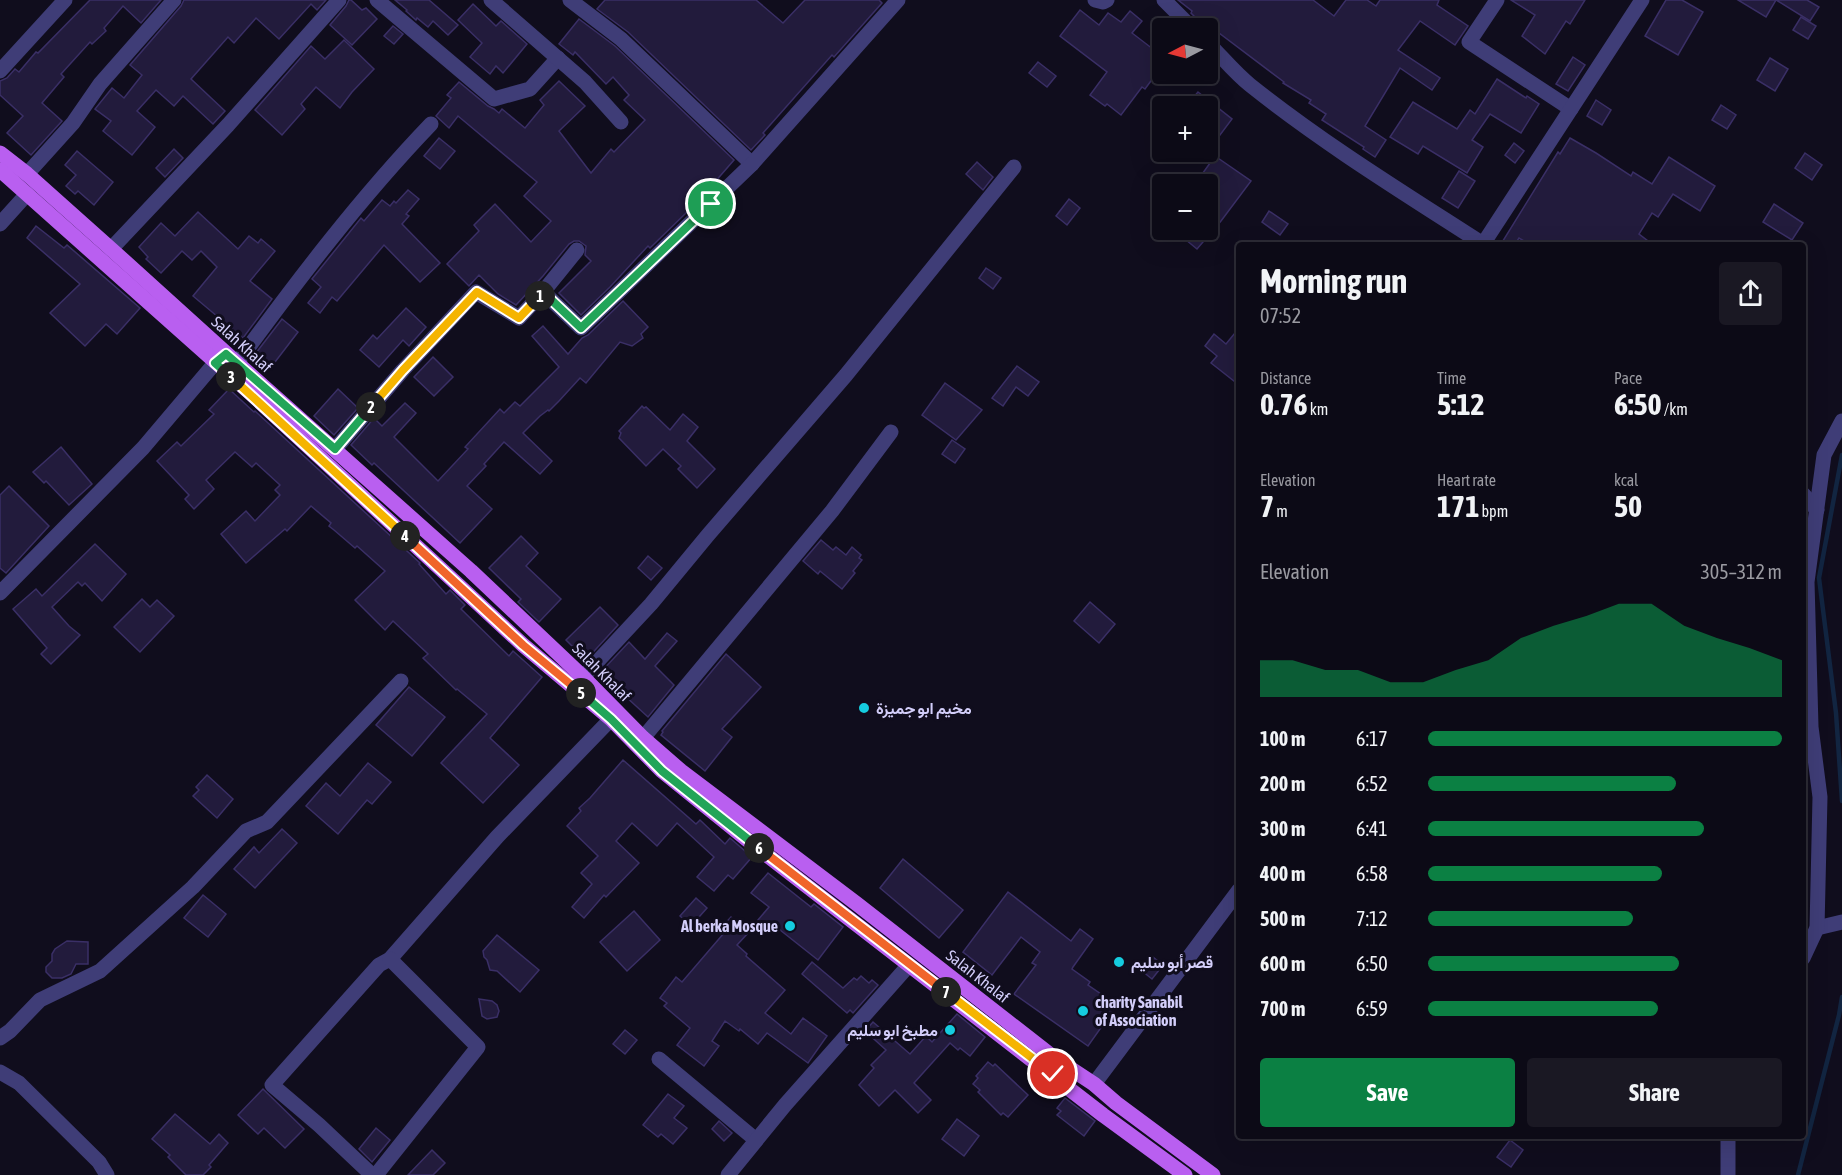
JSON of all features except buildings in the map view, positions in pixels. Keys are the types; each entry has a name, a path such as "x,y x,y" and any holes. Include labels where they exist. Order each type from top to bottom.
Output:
{"main road":[{"name":"Salah Khalaf","path":"0,153 111,249 226,360 272,413 523,645 611,719 662,771 1103,1114 1185,1175"},
{"name":"Salah Khalaf","path":"0,170 335,449 471,571 583,677 643,738 708,793 1053,1057 1094,1084 1213,1175"}],"street":[{"path":"0,71 65,0"},
{"path":"27,174 73,123 100,84 174,0"},
{"path":"111,249 220,133 339,0"},
{"path":"377,0 494,99 530,89 558,58"},
{"path":"491,0 585,82 621,122"},
{"path":"570,0 621,39 752,164"},
{"path":"543,292 581,328 752,164 898,0"},
{"path":"1095,0 1103,2 1107,0"},
{"path":"1164,0 1182,18"},
{"path":"1497,0 1469,42 1571,109"},
{"path":"1484,242 1642,0"},
{"path":"1218,53 1249,84 1350,158 1480,242"},
{"path":"2,587 143,448 283,300 394,162 431,124"},
{"path":"583,677 651,604 715,526 846,375 1014,167"},
{"path":"0,224 27,194"},
{"path":"335,449 403,370 477,292 519,318 577,250"},
{"path":"1806,952 1817,928 1820,797 1811,727 1807,582 1824,455 1842,422"},
{"path":"643,738 832,511 891,432"},
{"path":"1806,497 1817,510"},
{"path":"0,1038 40,1000 100,971 193,887 246,831 267,822 401,681"},
{"path":"372,1175 326,1131 272,1085 379,965 390,959 497,837 611,719"},
{"path":"1094,1084 1236,894"},
{"path":"1817,928 1842,922"},
{"path":"376,1175 478,1047 390,959"},
{"path":"728,1175 784,1105 909,964"},
{"path":"659,1059 756,1140"},
{"path":"0,1072 19,1083 103,1169 89,1175"},
{"path":"1728,1139 1728,1175"}],"waterway":[{"path":"1842,455 1819,578 1836,713 1842,801"},
{"path":"1798,1175 1842,997"}],"place":[{"name":"مخيم ابو جميزة","path":"864,708"},
{"name":"Al berka Mosque","path":"790,926"},
{"name":"قصر أبو سليم","path":"1119,962"},
{"name":"charity Sanabil of Association","path":"1083,1011"},
{"name":"مطبخ ابو سليم","path":"950,1030"}],"route":[{"path":"711,204 581,328 543,292 519,318 477,292 403,370 335,449 226,354 215,363 257,399 523,645 611,719 662,771 745,838 1053,1074"}]}
